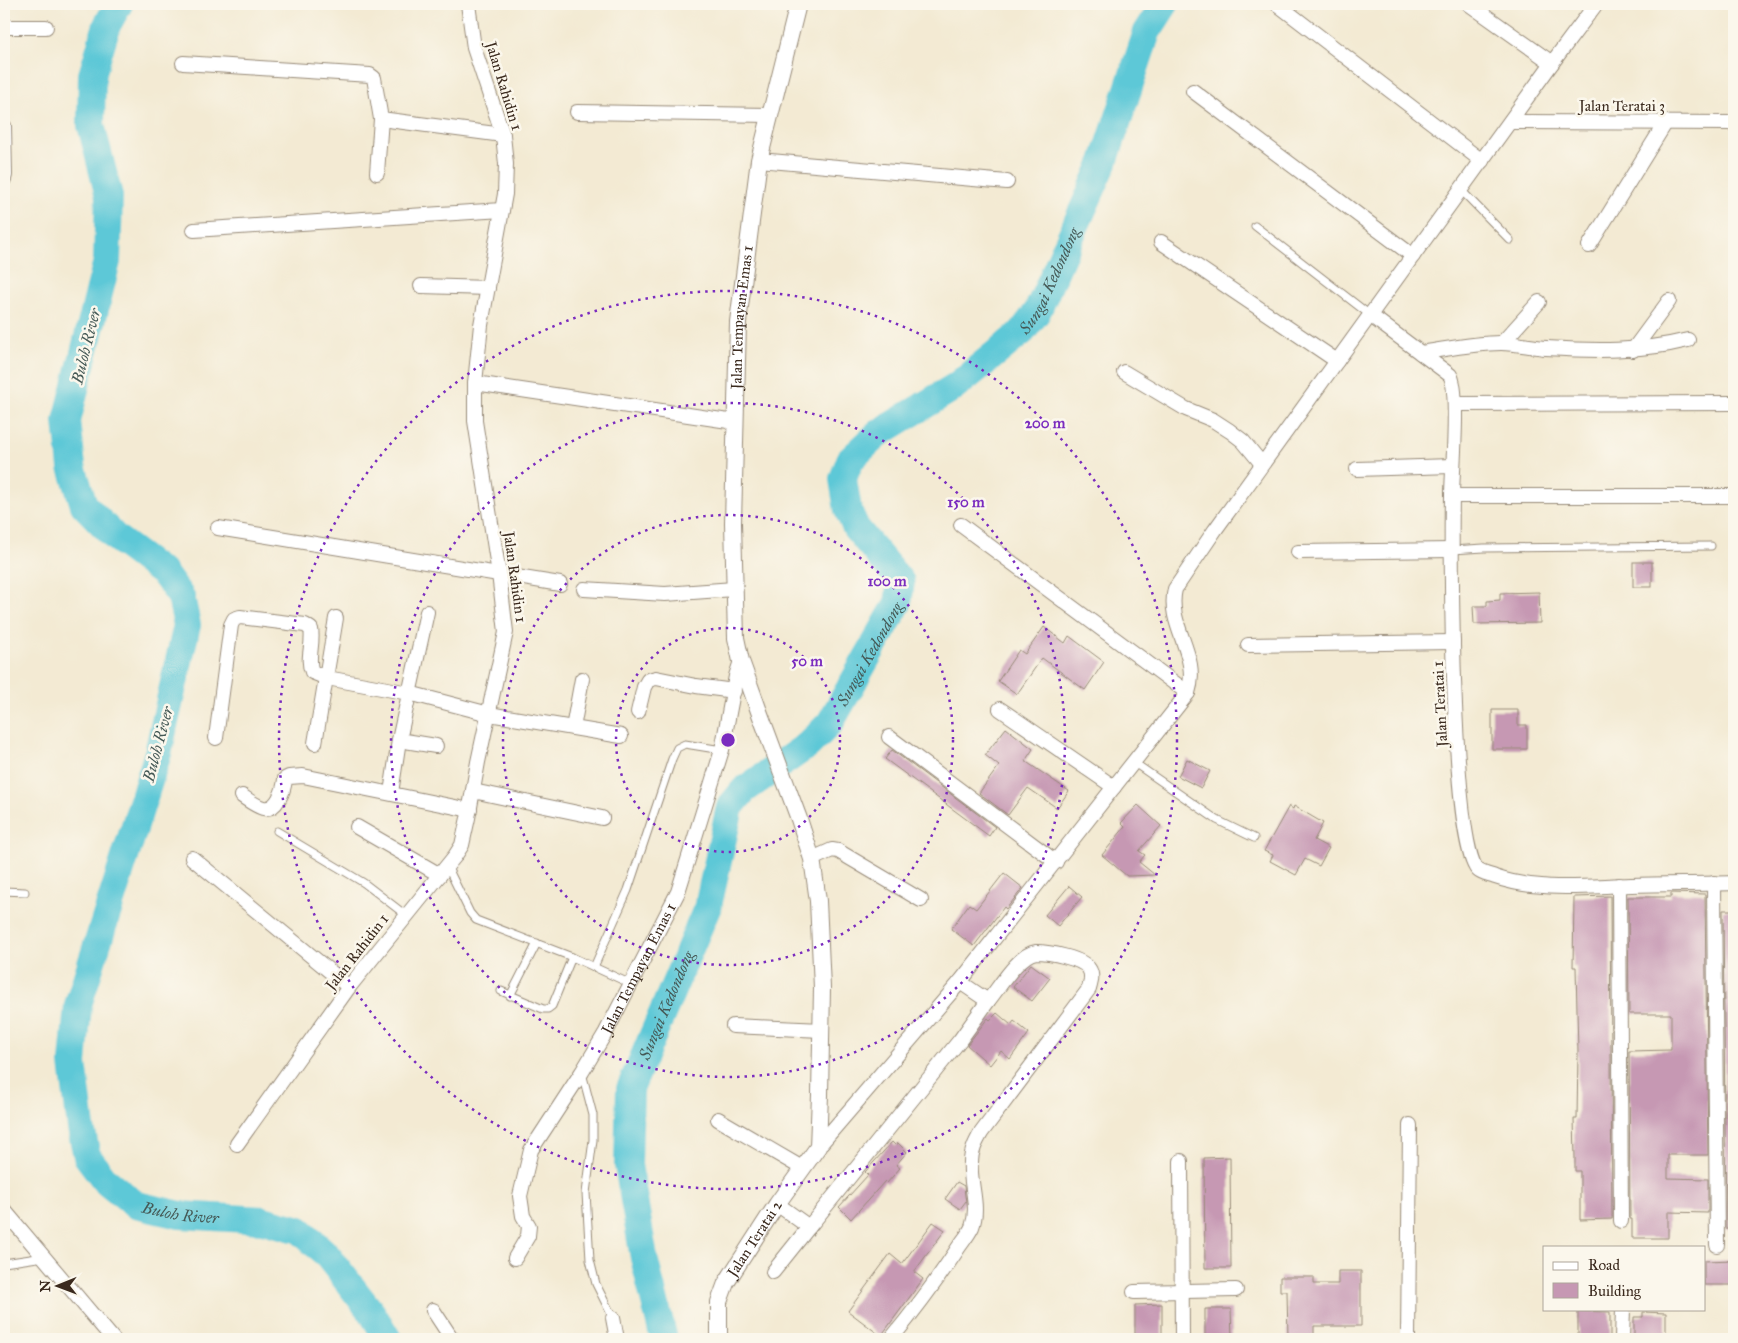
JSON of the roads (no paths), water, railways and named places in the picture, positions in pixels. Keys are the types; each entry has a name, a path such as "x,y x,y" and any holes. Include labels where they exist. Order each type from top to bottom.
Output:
{"street":[{"name":"Jalan Rahidin 1","path":"237,1144 349,988 462,845 470,810 506,632 499,574 475,421 475,383 481,325 505,194 506,164 503,135 474,48 468,4"},
{"name":"Jalan Tempayan Emas 1","path":"798,4 759,160 738,322 733,523 734,589 736,638 741,661 812,859 819,921 822,988 818,1147"},
{"path":"1277,4 1482,161"},
{"path":"1469,4 1552,63"},
{"path":"818,1147 960,982 1188,693 1191,684 1191,665 1173,610 1172,599 1175,589 1262,464 1596,4"},
{"path":"4,27 46,27"},
{"path":"183,63 370,75 374,78 382,119 377,173"},
{"path":"1192,91 1413,256"},
{"path":"576,112 770,115"},
{"path":"382,119 503,135"},
{"name":"Jalan Teratai 3","path":"1510,122 1734,123"},
{"path":"1589,246 1666,122"},
{"path":"4,126 6,175 4,179"},
{"path":"759,160 1007,182"},
{"path":"194,230 502,210"},
{"path":"1161,242 1337,361"},
{"path":"421,286 488,288"},
{"path":"1633,350 1668,301"},
{"path":"1502,343 1539,302"},
{"name":"Jalan Teratai 1","path":"1370,315 1450,375 1454,381 1455,404 1452,466 1454,692 1463,820 1472,863 1477,870 1484,874 1506,881 1546,887 1734,883"},
{"path":"1421,353 1474,344 1502,343 1545,348 1633,350 1688,340"},
{"path":"1124,372 1186,409 1213,420 1230,431 1243,441 1262,464"},
{"path":"475,383 735,422"},
{"path":"1455,404 1734,403"},
{"path":"1357,469 1452,466"},
{"path":"1452,496 1734,496"},
{"path":"962,526 1188,693"},
{"path":"218,528 560,584"},
{"path":"1298,552 1452,550"},
{"path":"584,590 665,594 734,589"},
{"path":"391,793 399,740 427,612"},
{"path":"216,738 231,625 234,619 240,617 305,625 311,629 312,637 308,665 312,672 327,678 409,693 489,714 621,736"},
{"path":"315,743 336,618"},
{"path":"1248,645 1453,642"},
{"name":"Jalan Tempayan Emas 1","path":"515,1258 528,1236 529,1226 523,1216 520,1196 531,1150 606,1032 678,892 722,750 741,661"},
{"path":"638,712 644,687 648,680 656,678 734,691"},
{"path":"573,728 582,679"},
{"path":"1000,709 1114,787"},
{"path":"889,737 1056,862"},
{"path":"399,740 436,746"},
{"path":"242,796 262,808 269,808 282,795 285,779 303,776 470,810"},
{"path":"473,791 602,818"},
{"path":"357,827 443,870"},
{"path":"812,859 832,850 838,851 921,900"},
{"path":"192,858 349,988"},
{"path":"1714,883 1717,1245"},
{"path":"1619,885 1621,1221"},
{"path":"773,1272 960,1040 988,1001 1023,958 1032,952 1042,952 1073,959 1085,964 1091,974 1089,989 981,1133 975,1145 971,1160 975,1207 972,1226 934,1286 891,1339"},
{"path":"960,982 988,1001"},
{"path":"733,1026 822,1030"},
{"path":"718,1119 802,1168"},
{"path":"1408,1339 1410,1125"},
{"name":"Jalan Teratai 2","path":"719,1339 719,1302 721,1292 777,1204 818,1147"},
{"path":"1181,1161 1182,1339"},
{"path":"777,1204 809,1227"},
{"path":"4,1210 113,1339"},
{"path":"1134,1292 1236,1290"},
{"path":"433,1310 452,1339"},
{"path":"1622,1339 1623,1310"},
{"path":"614,1318 617,1339"}],"lane":[{"path":"1461,190 1510,240"},
{"path":"1255,226 1370,315"},
{"path":"1452,550 1484,548 1710,546"},
{"path":"594,967 628,890 677,748 685,744 722,750"},
{"path":"1132,762 1217,820 1254,838"},
{"path":"277,832 364,883 406,916"},
{"path":"443,870 470,914 476,920 572,957 631,984"},
{"path":"4,891 25,892"},
{"path":"510,996 537,944"},
{"path":"501,991 543,1009 548,1009 552,1006 572,957"},
{"path":"582,1072 592,1115 593,1140 586,1194 590,1260 596,1284 614,1318"},
{"path":"4,1263 44,1257"}],"waterway":[{"name":"Buloh River","path":"119,4 107,25 92,75 91,125 109,196 107,261 67,421 72,467 84,505 116,538 164,574 181,597 187,625 158,753 78,1005 73,1063 81,1128 87,1156 105,1180 136,1205 180,1215 263,1220 300,1230 326,1254 372,1313 388,1339"},
{"name":"Sungai Kedondong","path":"664,1339 644,1258 628,1165 630,1089 708,906 730,807 744,790 808,745 830,723 898,603 901,582 856,528 848,510 843,479 850,460 879,433 956,386 1022,332 1037,312 1104,162 1147,32 1165,4"}]}
